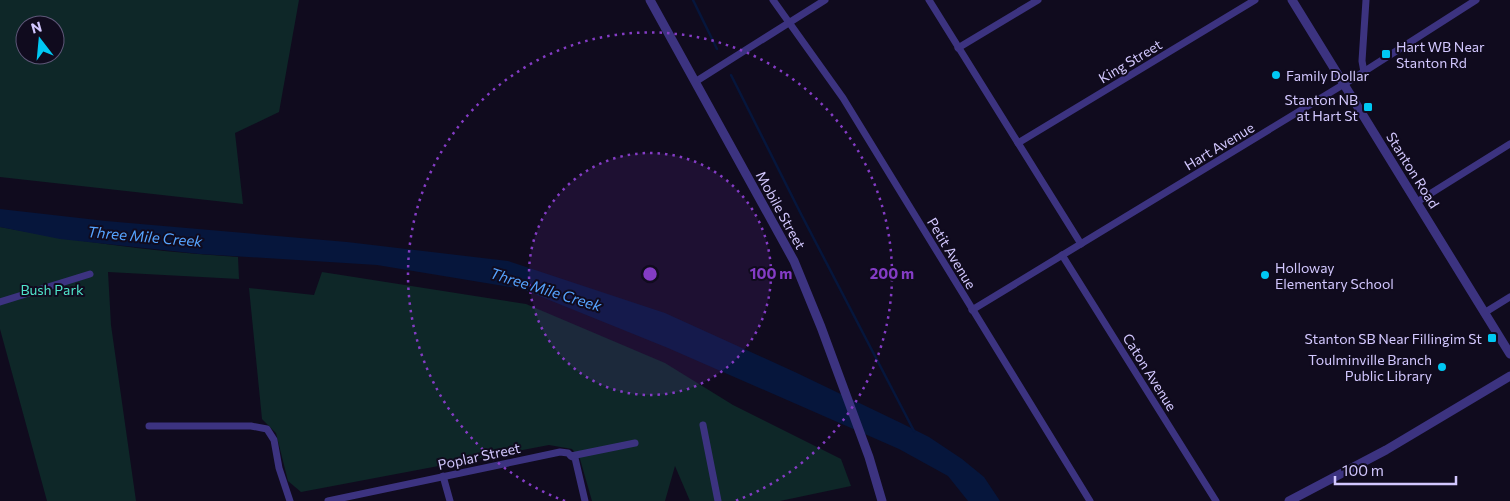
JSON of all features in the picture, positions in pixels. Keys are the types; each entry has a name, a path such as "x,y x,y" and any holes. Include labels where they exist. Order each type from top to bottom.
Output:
{"street":[{"name":"Mobile Street","path":"650,0 794,261 821,326 869,457 882,501"},
{"name":"Petit Avenue","path":"773,0 843,98 1090,501"},
{"path":"695,82 825,0"},
{"path":"929,0 1081,244"},
{"path":"958,48 1038,0"},
{"name":"King Street","path":"1018,143 1254,0"},
{"name":"Stanton Road","path":"1292,0 1510,354"},
{"path":"1364,72 1362,61 1366,0"},
{"name":"Hart Avenue","path":"972,310 1364,72 1476,0"},
{"path":"1417,202 1510,144"},
{"name":"Caton Avenue","path":"1062,255 1216,501"},
{"path":"0,302 90,274"},
{"path":"1484,313 1510,297"},
{"path":"1289,501 1386,450 1510,376"},
{"path":"704,425 718,501"},
{"path":"150,426 252,426 267,429 274,440 279,468 290,501"},
{"name":"Poplar Street","path":"328,501 560,452 568,453 571,456 635,443"},
{"path":"571,456 575,458 585,501"},
{"path":"444,476 450,501"}],"green space":[{"path":"0,0 299,0 279,112 235,133 243,204 0,177"},
{"name":"Bush Park","path":"0,227 119,246 238,257 239,279 108,272 111,325 136,501 47,501 0,329"},
{"path":"322,272 526,304 665,363 733,405 841,459 851,486 780,501 690,501 675,466 665,501 592,501 580,459 572,449 549,445 301,492 288,481 276,433 262,419 249,288 314,295"}],"water":[{"name":"Three Mile Creek","path":"0,209 106,221 347,242 508,261 665,313 901,423 929,437 962,459 984,477 1000,501 968,501 948,476 899,449 668,348 522,289 377,265 200,254 60,239 0,227"}],"waterway":[{"path":"693,0 717,49"},
{"path":"731,75 914,431"}],"place":[{"name":"Hart WB Near Stanton Rd","path":"1386,54"},
{"name":"Family Dollar","path":"1276,75"},
{"name":"Stanton NB at Hart St","path":"1368,107"},
{"name":"Holloway Elementary School","path":"1265,275"},
{"name":"Stanton SB Near Fillingim St","path":"1492,338"},
{"name":"Toulminville Branch Public Library","path":"1442,367"}]}
